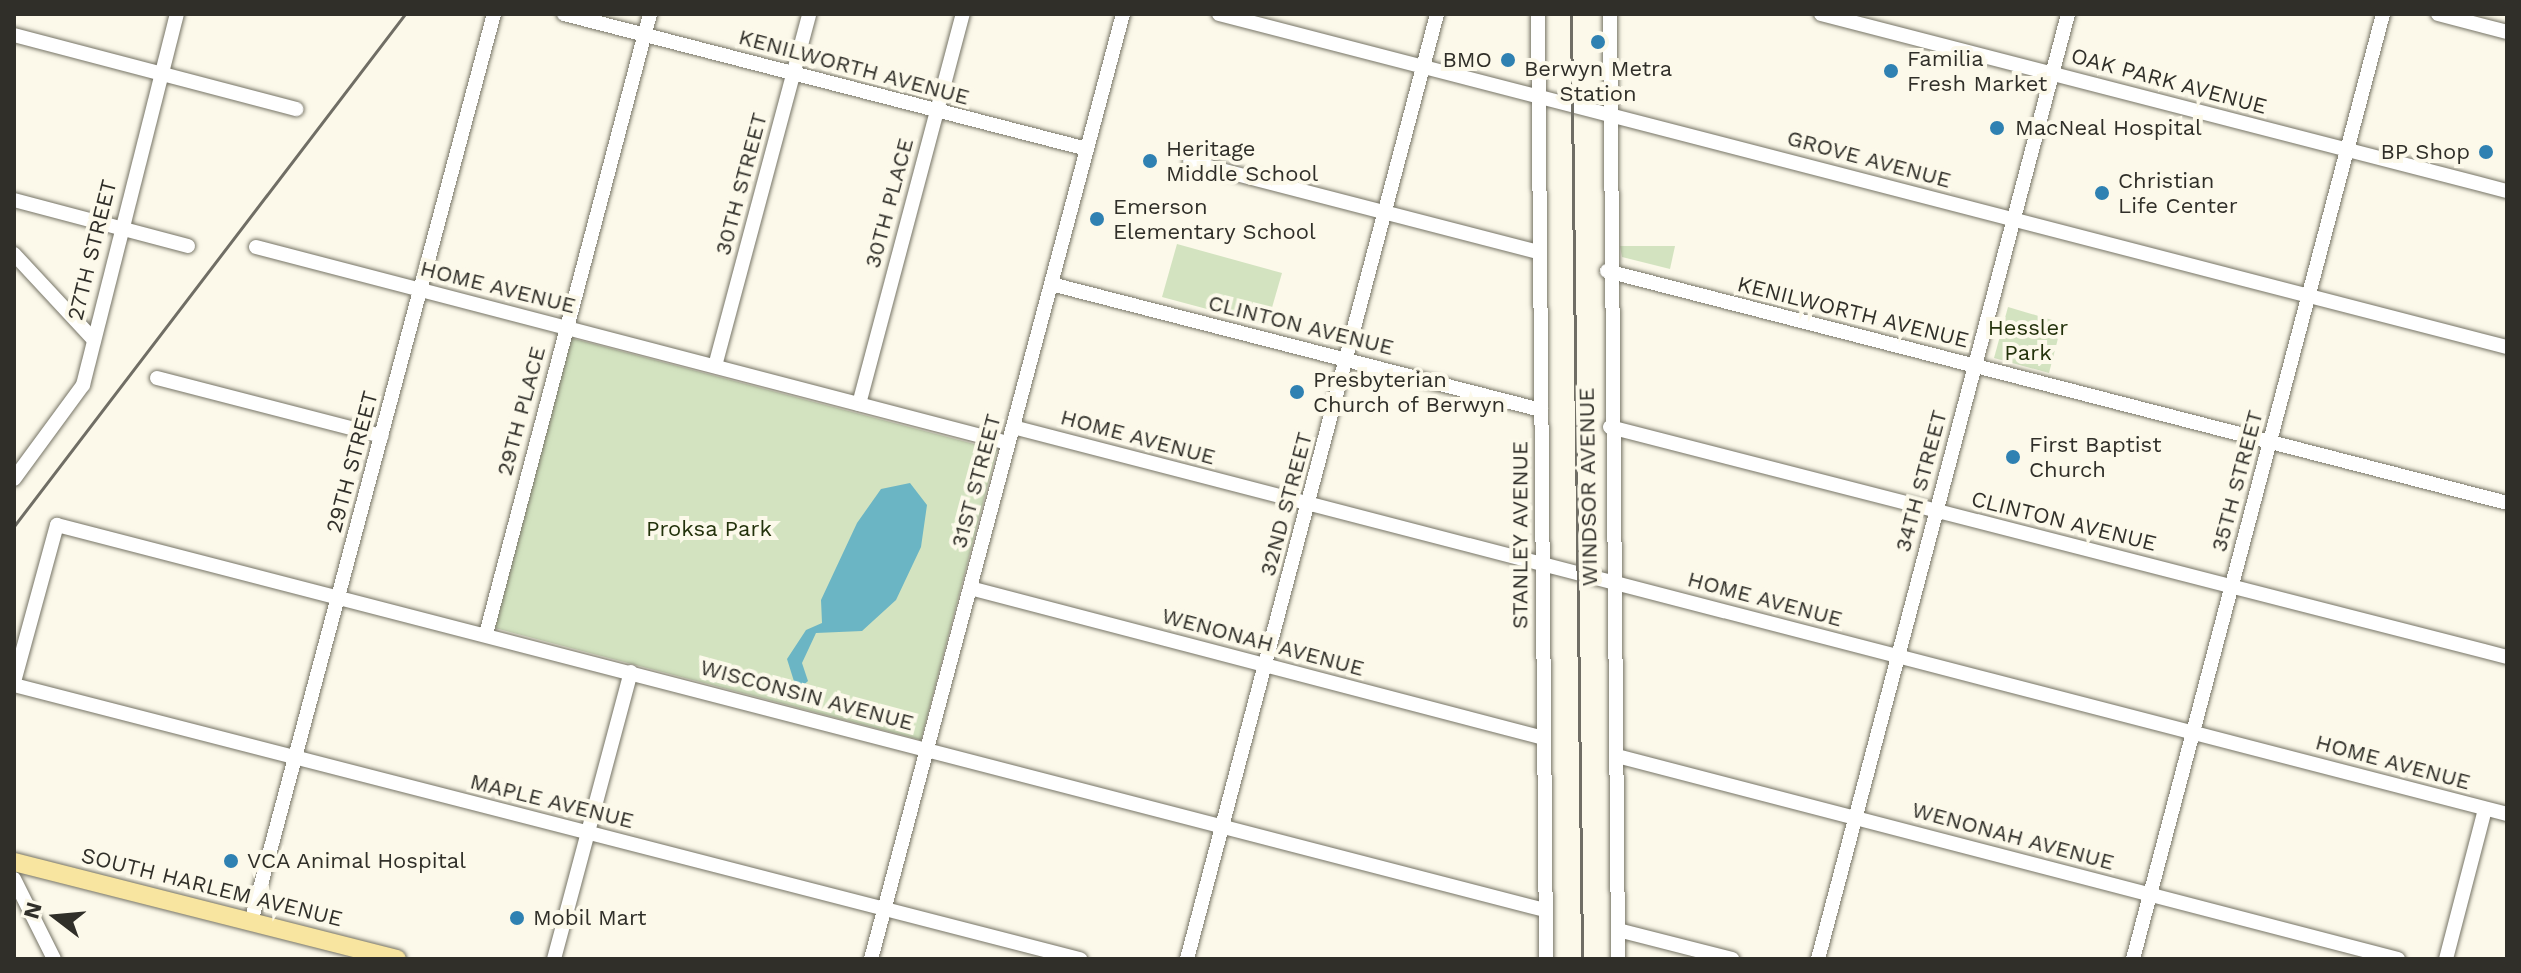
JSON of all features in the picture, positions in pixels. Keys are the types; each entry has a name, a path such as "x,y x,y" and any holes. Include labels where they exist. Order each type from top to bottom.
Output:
{"main road":[{"name":"SOUTH HARLEM AVENUE","path":"14,862 397,959"}],"street":[{"name":"27TH STREET","path":"14,478 83,385 92,338 177,14"},
{"name":"29TH STREET","path":"251,922 494,14"},
{"name":"KENILWORTH AVENUE","path":"564,14 1087,149"},
{"name":"29TH PLACE","path":"486,634 650,14"},
{"name":"30TH STREET","path":"715,366 809,14"},
{"name":"30TH PLACE","path":"859,404 963,14"},
{"name":"31ST STREET","path":"871,959 1123,14"},
{"name":"GROVE AVENUE","path":"1219,14 2507,347"},
{"name":"32ND STREET","path":"1187,959 1437,14"},
{"name":"STANLEY AVENUE","path":"1538,14 1546,959"},
{"name":"WINDSOR AVENUE","path":"1610,14 1607,271 1618,959"},
{"name":"OAK PARK AVENUE","path":"1821,14 2507,191"},
{"name":"34TH STREET","path":"1818,959 2068,14"},
{"name":"35TH STREET","path":"2133,959 2383,14"},
{"path":"2438,14 2507,32"},
{"path":"14,35 296,109"},
{"path":"1190,162 1539,252"},
{"path":"14,200 188,246"},
{"name":"HOME AVENUE","path":"256,247 1008,443"},
{"path":"14,254 92,338"},
{"name":"KENILWORTH AVENUE","path":"1607,271 2507,503"},
{"name":"CLINTON AVENUE","path":"1051,284 1541,410"},
{"path":"157,378 382,436"},
{"name":"HOME AVENUE","path":"1013,427 2507,814"},
{"name":"CLINTON AVENUE","path":"1610,427 2507,657"},
{"name":"WISCONSIN AVENUE","path":"14,684 57,525 1545,910"},
{"name":"WENONAH AVENUE","path":"970,588 1544,738"},
{"path":"554,959 631,672"},
{"name":"MAPLE AVENUE","path":"14,684 1080,959"},
{"name":"WENONAH AVENUE","path":"1617,756 2398,959"},
{"path":"2446,959 2485,809"},
{"path":"14,879 54,959"},
{"path":"1618,930 1732,959"}],"green space":[{"path":"1177,244 1282,273 1267,325 1162,297"},
{"path":"1620,246 1675,246 1670,269 1622,257"},
{"name":"Hessler Park","path":"2008,307 2062,323 2049,373 1994,358"},
{"name":"Proksa Park","path":"571,338 997,450 921,740 495,628"}],"water":[{"path":"910,483 927,505 921,547 896,600 862,631 816,633 802,663 808,681 797,691 787,659 806,630 822,623 821,600 857,523 881,489"}],"railway":[{"path":"14,526 405,14"},
{"path":"1571,14 1582,959"}],"place":[{"name":"Berwyn Metra Station","path":"1598,42"},
{"name":"BMO","path":"1508,60"},
{"name":"Familia Fresh Market","path":"1891,71"},
{"name":"MacNeal Hospital","path":"1997,128"},
{"name":"BP Shop","path":"2486,152"},
{"name":"Heritage Middle School","path":"1150,161"},
{"name":"Christian Life Center","path":"2102,193"},
{"name":"Emerson Elementary School","path":"1097,219"},
{"name":"Presbyterian Church of Berwyn","path":"1297,392"},
{"name":"First Baptist Church","path":"2013,457"},
{"name":"VCA Animal Hospital","path":"231,861"},
{"name":"Mobil Mart","path":"517,918"}]}
